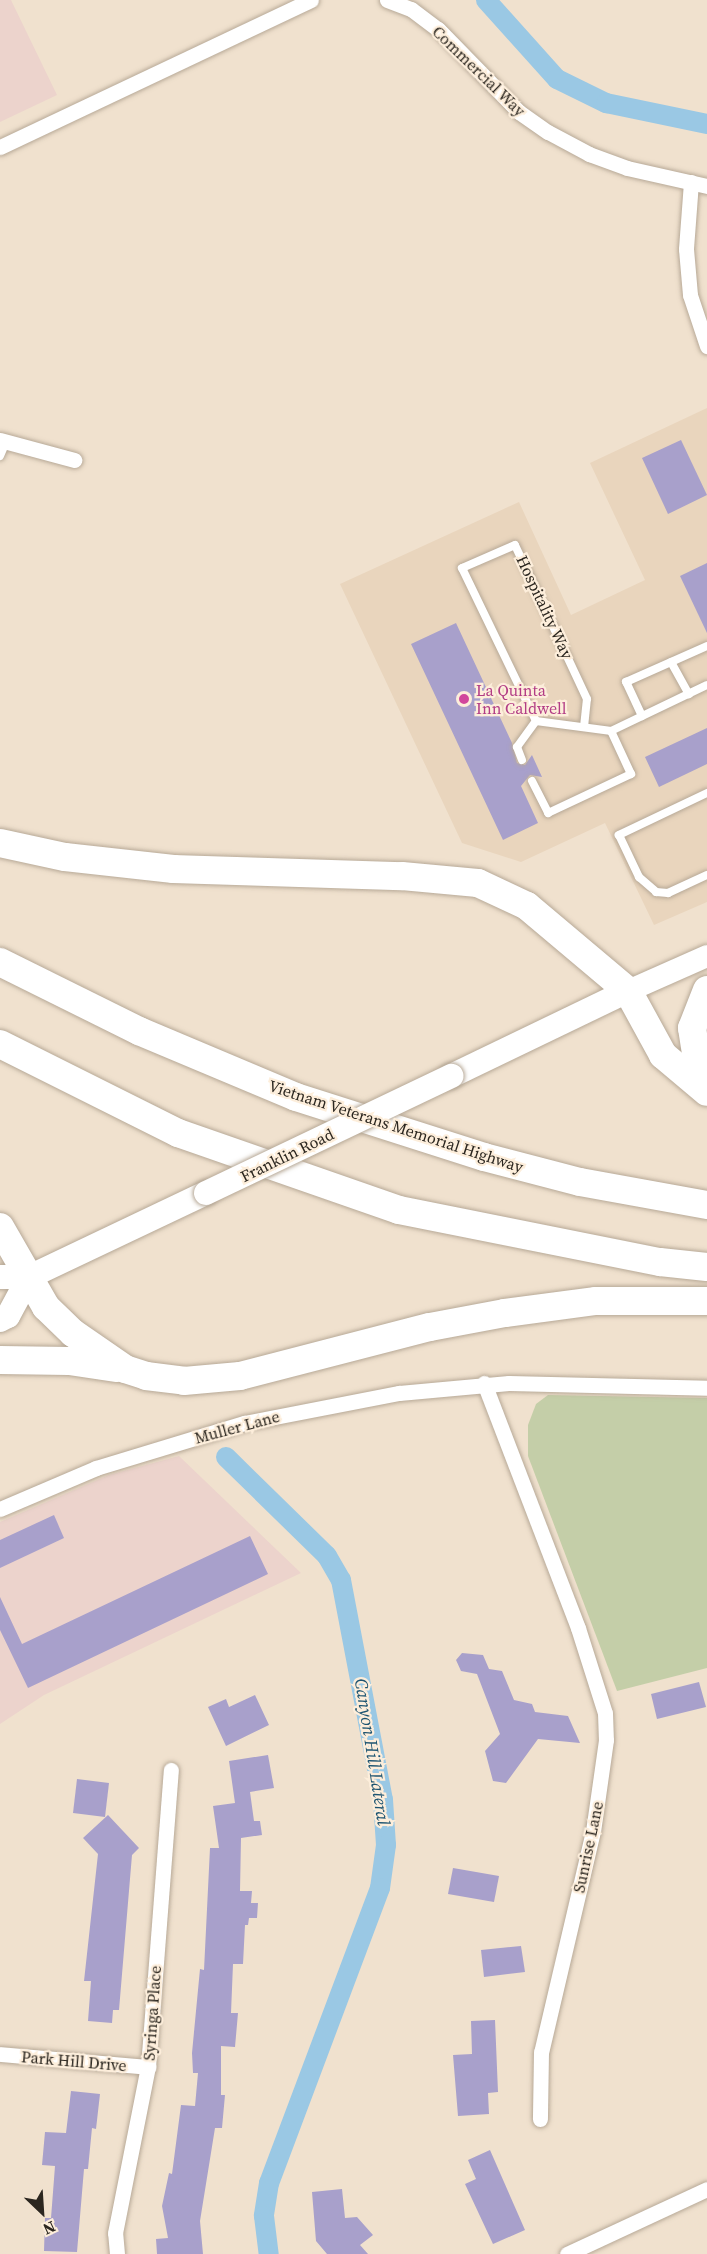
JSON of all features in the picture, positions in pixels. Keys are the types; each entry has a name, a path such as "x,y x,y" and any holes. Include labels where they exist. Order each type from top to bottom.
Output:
{"highway":[{"path":"0,843 64,858 173,869 402,876 478,883 527,906 628,992 663,1055 707,1092"},
{"name":"Vietnam Veterans Memorial Highway","path":"0,962 139,1031 296,1097 484,1157 580,1182 707,1205"},
{"path":"707,990 692,1028 696,1053 707,1070"},
{"path":"0,1044 178,1132 399,1210 660,1262 707,1267"},
{"path":"0,1227 46,1307 99,1353 126,1369"},
{"path":"0,1360 69,1361 126,1369 146,1376 184,1381 240,1376 430,1327 505,1313 596,1301 707,1301"}],"main road":[{"name":"Franklin Road","path":"0,1277 29,1277 707,956"},
{"path":"0,1320 8,1316 29,1277"}],"street":[{"path":"0,147 311,0"},
{"name":"Commercial Way","path":"387,0 411,9 438,29 519,112 548,132 589,154 627,168 707,186"},
{"path":"691,182 687,249 690,294 707,346"},
{"path":"2,446 74,460"},
{"name":"Muller Lane","path":"0,1509 96,1468 244,1423 399,1393 484,1383 707,1388"},
{"name":"Sunrise Lane","path":"484,1383 596,1679 606,1740 593,1831 541,2052 540,2119"},
{"name":"Syringa Place","path":"117,2254 115,2233 148,2067 171,1770"},
{"name":"Park Hill Drive","path":"0,2054 148,2067"},
{"path":"567,2254 707,2189"}],"lane":[{"name":"Hospitality Way","path":"536,721 462,568 515,545 588,699 584,727"},
{"path":"642,716 626,682 707,646"},
{"path":"672,662 688,694"},
{"path":"522,760 518,747 536,721 611,731 707,685"},
{"path":"532,781 548,813 631,774 611,731"},
{"path":"707,793 619,835 639,877 656,892 668,893 707,875"}],"shaded area":[{"path":"0,0 11,0 57,95 0,122"},
{"path":"707,408 707,902 654,925 605,823 521,862 462,843 340,584 519,502 571,615 645,580 590,463"},
{"path":"179,1456 301,1573 44,1695 0,1724 0,1522 109,1475"}],"green space":[{"path":"548,1395 707,1398 707,1668 617,1691 528,1456 528,1425 536,1404"}],"building":[{"path":"681,440 707,495 668,514 642,458"},
{"path":"707,563 707,633 680,576"},
{"name":"La Quinta Inn Caldwell","path":"456,623 512,743 517,763 525,765 532,755 542,777 530,775 521,786 538,823 503,840 411,644"},
{"path":"707,728 707,764 659,787 645,757"},
{"path":"54,1515 64,1538 0,1568 0,1540"},
{"path":"250,1536 268,1574 28,1688 0,1630 0,1597 22,1644"},
{"path":"462,1653 483,1655 489,1669 502,1671 514,1700 532,1704 535,1712 568,1716 580,1743 538,1739 506,1783 493,1781 485,1751 500,1734 477,1674 461,1671 456,1660"},
{"path":"699,1682 706,1707 657,1719 651,1694"},
{"path":"255,1695 269,1725 226,1746 208,1707 226,1699 229,1707"},
{"path":"268,1755 274,1788 250,1792 254,1821 260,1821 262,1835 241,1838 240,1891 252,1891 251,1903 258,1903 257,1918 249,1918 248,1925 245,1925 243,1964 233,1964 231,2013 238,2013 235,2047 221,2046 221,2095 225,2095 222,2128 215,2128 200,2221 203,2254 157,2254 156,2239 168,2238 162,2206 169,2173 172,2174 181,2105 195,2106 198,2073 193,2073 192,2053 200,1969 204,1970 210,1848 219,1848 213,1806 235,1803 229,1761"},
{"path":"77,1779 109,1783 105,1817 73,1813"},
{"path":"108,1815 139,1848 132,1855 119,2010 113,2010 112,2023 88,2021 91,1981 84,1981 98,1854 83,1838"},
{"path":"453,1868 499,1876 494,1902 448,1894"},
{"path":"521,1946 525,1972 484,1977 481,1950"},
{"path":"495,2020 498,2092 488,2093 489,2114 458,2116 453,2055 472,2054 471,2021"},
{"path":"71,2091 100,2094 96,2129 92,2128 88,2169 84,2169 77,2252 44,2251 45,2218 51,2218 55,2166 42,2165 45,2132 66,2133"},
{"path":"490,2150 525,2230 493,2244 465,2184 476,2179 468,2160"},
{"path":"342,2189 345,2218 357,2217 373,2235 360,2245 368,2254 327,2254 316,2241 312,2192"}],"waterway":[{"path":"486,0 557,79 606,103 707,124"},
{"name":"Canyon Hill Lateral","path":"226,1457 327,1556 341,1580 383,1800 386,1845 380,1888 269,2183 264,2216 269,2254"}],"place":[{"name":"La Quinta Inn Caldwell","path":"464,699"}]}
